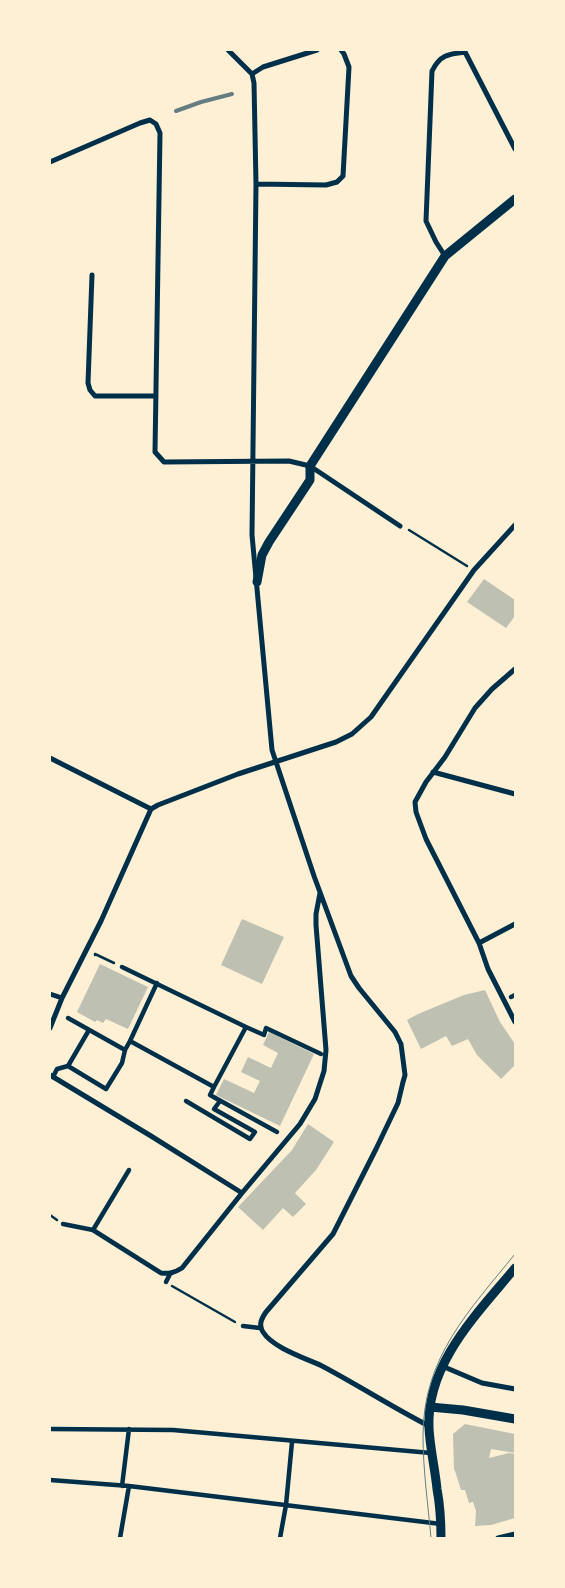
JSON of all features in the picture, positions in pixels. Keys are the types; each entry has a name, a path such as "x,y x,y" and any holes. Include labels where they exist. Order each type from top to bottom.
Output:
{"street":[{"path":"228,50 252,74 254,83 256,184 252,535 272,750 320,892 351,976 358,988 395,1032 401,1044 405,1075 398,1103 333,1234 266,1312 260,1321 260,1328 264,1335 284,1348 322,1366 428,1426"},
{"path":"252,74 263,67 317,50"},
{"path":"445,256 426,221 432,71 436,63 443,57 465,51 515,149"},
{"path":"256,184 326,185 336,182 344,176 349,67 343,52"},
{"path":"50,162 140,122 150,120 156,124 160,133 155,452 164,462 289,461 310,466 400,526"},
{"path":"257,582 262,554 310,480 310,466 445,256 515,199"},
{"path":"92,275 88,384 90,390 95,396 156,396"},
{"path":"50,1028 62,998 101,921 151,809 158,804 238,774 352,734 371,717 474,570 515,525"},
{"path":"515,669 492,689 475,708 415,802 416,812 426,839 479,943 488,969 515,1022"},
{"path":"50,758 151,809"},
{"path":"433,772 515,794"},
{"path":"63,1224 93,1230 161,1273 170,1274 182,1268 300,1124 315,1099 324,1071 326,1050 316,925 320,892"},
{"path":"479,943 515,924"},
{"path":"122,967 264,1035 266,1028 321,1054"},
{"path":"68,1066 106,1089 122,1063 125,1050 157,984"},
{"path":"50,994 62,998"},
{"path":"68,1018 125,1050"},
{"path":"246,1027 210,1095 277,1132"},
{"path":"89,1030 68,1066 57,1070 52,1076 242,1193"},
{"path":"130,1040 214,1087"},
{"path":"186,1101 250,1140 255,1132 214,1109 220,1101"},
{"path":"93,1230 129,1170"},
{"path":"441,1538 437,1488 430,1454 428,1426 430,1407 436,1383 442,1366 454,1344 515,1268"},
{"path":"166,1282 170,1274"},
{"path":"243,1326 260,1328"},
{"path":"442,1366 482,1383 515,1389"},
{"path":"430,1407 462,1410 515,1419"},
{"path":"50,1429 182,1431 430,1454"},
{"path":"122,1486 129,1429"},
{"path":"280,1538 286,1505 292,1442"},
{"path":"50,1480 129,1486 441,1524"},
{"path":"120,1538 129,1486"},
{"path":"498,1538 515,1534"}],"path":[{"path":"409,530 468,566"},
{"path":"90,956 93,957 95,954 111,962"},
{"path":"166,1282 243,1326"}],"building":[{"path":"484,579 515,600 515,616 506,628 467,602"},
{"path":"242,919 284,937 262,984 221,965"},
{"path":"100,964 148,987 128,1029 106,1019 103,1023 97,1020 95,1022 77,1012"},
{"path":"485,990 500,1022 515,1044 515,1065 501,1079 477,1055 468,1039 452,1046 446,1036 421,1049 407,1020 464,995"},
{"path":"269,1032 314,1054 280,1126 216,1095 224,1079 254,1093 260,1081 241,1072 248,1057 271,1068 278,1053 263,1045"},
{"path":"308,1124 334,1142 316,1170 295,1193 306,1204 293,1217 283,1208 263,1230 238,1207 292,1150"},
{"path":"465,1424 515,1434 515,1453 491,1449 489,1458 509,1453 515,1454 515,1518 491,1525 475,1526 476,1511 473,1502 469,1503 465,1490 461,1490 454,1469 453,1434"}],"tram line":[{"path":"431,1538 423,1436 425,1408 431,1382 440,1359 452,1337 481,1295 515,1254"}],"railway":[{"path":"176,111 232,94"}]}
